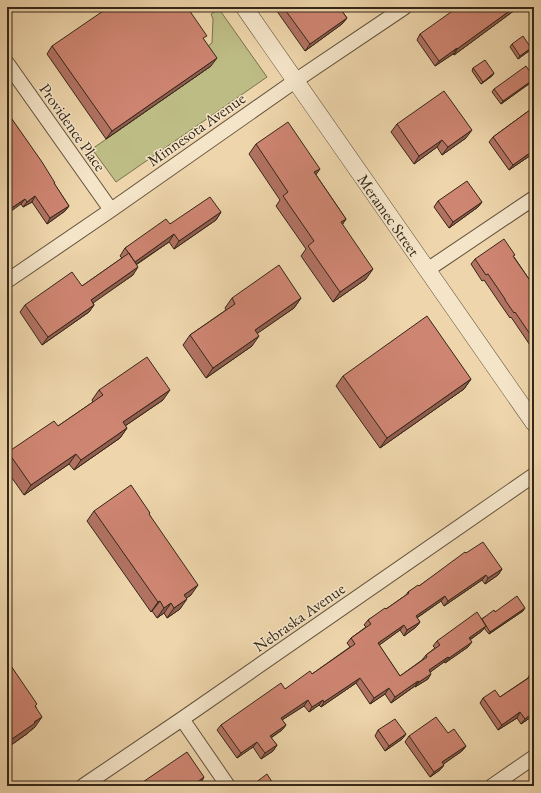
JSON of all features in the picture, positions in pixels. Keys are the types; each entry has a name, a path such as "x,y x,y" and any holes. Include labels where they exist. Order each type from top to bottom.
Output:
{"street":[{"name":"Meramec Street","path":"244,7 534,423"},
{"name":"Minnesota Avenue","path":"7,281 295,81 405,7"},
{"name":"Providence Place","path":"7,63 110,210"},
{"path":"427,270 534,198"},
{"name":"Nebraska Avenue","path":"83,786 534,475"},
{"path":"182,719 228,786"},
{"path":"492,786 534,757"}],"shaded area":[{"path":"219,9 267,77 116,182 92,149 211,66 201,51 212,43 213,19 211,14"}],"building":[{"path":"109,7 187,7 207,36 203,38 217,58 112,131 52,46"},
{"path":"283,7 339,7 347,18 310,44"},
{"path":"458,7 515,7 439,61 420,34"},
{"path":"523,36 531,48 520,56 512,44"},
{"path":"485,60 494,73 483,82 473,68"},
{"path":"526,66 534,79 503,101 494,89"},
{"path":"444,91 472,130 448,147 442,140 419,156 397,124"},
{"path":"534,107 534,150 513,165 493,137"},
{"path":"7,112 42,162 69,206 50,218 35,196 27,202 25,199 7,211"},
{"path":"288,122 320,169 314,172 346,219 341,222 373,269 340,292 308,246 314,241 283,196 288,192 256,144"},
{"path":"467,181 482,202 453,222 438,201"},
{"path":"210,197 221,212 179,241 174,234 135,262 125,248 166,219 170,224"},
{"path":"504,239 515,255 513,256 531,282 532,281 534,283 534,340 488,274 486,275 475,259"},
{"path":"129,253 138,267 91,300 94,305 48,337 25,305 72,272 82,286"},
{"path":"279,265 301,298 255,330 259,336 213,368 190,335 235,304 232,298"},
{"path":"427,316 471,379 387,438 343,376"},
{"path":"147,357 170,390 123,422 127,428 81,460 76,454 31,485 8,452 54,421 58,426 103,395 99,390"},
{"path":"131,485 198,585 184,595 187,599 174,608 171,603 164,608 160,601 158,602 94,511"},
{"path":"483,542 502,569 488,578 486,575 448,601 445,596 416,616 420,622 407,630 404,625 378,643 400,676 427,657 426,655 440,645 437,641 477,612 486,626 469,638 472,642 429,670 431,674 395,697 389,688 374,698 360,678 324,702 323,700 312,707 308,700 281,718 286,725 270,736 277,745 265,753 257,742 241,753 221,725 281,683 285,689 310,671 312,674 355,644 351,638 371,624 368,620 409,593 408,592 418,585 419,586 465,552 466,553"},
{"path":"517,596 525,608 490,632 482,619 494,610 495,612"},
{"path":"7,660 37,704 35,706 42,717 12,739 7,732"},
{"path":"534,670 534,712 525,719 520,712 502,725 483,698 495,690 500,697 533,675 531,672"},
{"path":"436,717 448,733 454,729 466,746 442,762 444,765 434,772 409,736"},
{"path":"395,719 406,734 389,746 378,730"},
{"path":"187,752 204,777 192,786 137,786"},
{"path":"267,774 274,785 257,786 255,783"},
{"path":"364,781 368,786 357,786"},
{"path":"534,781 534,786 527,786"}]}
